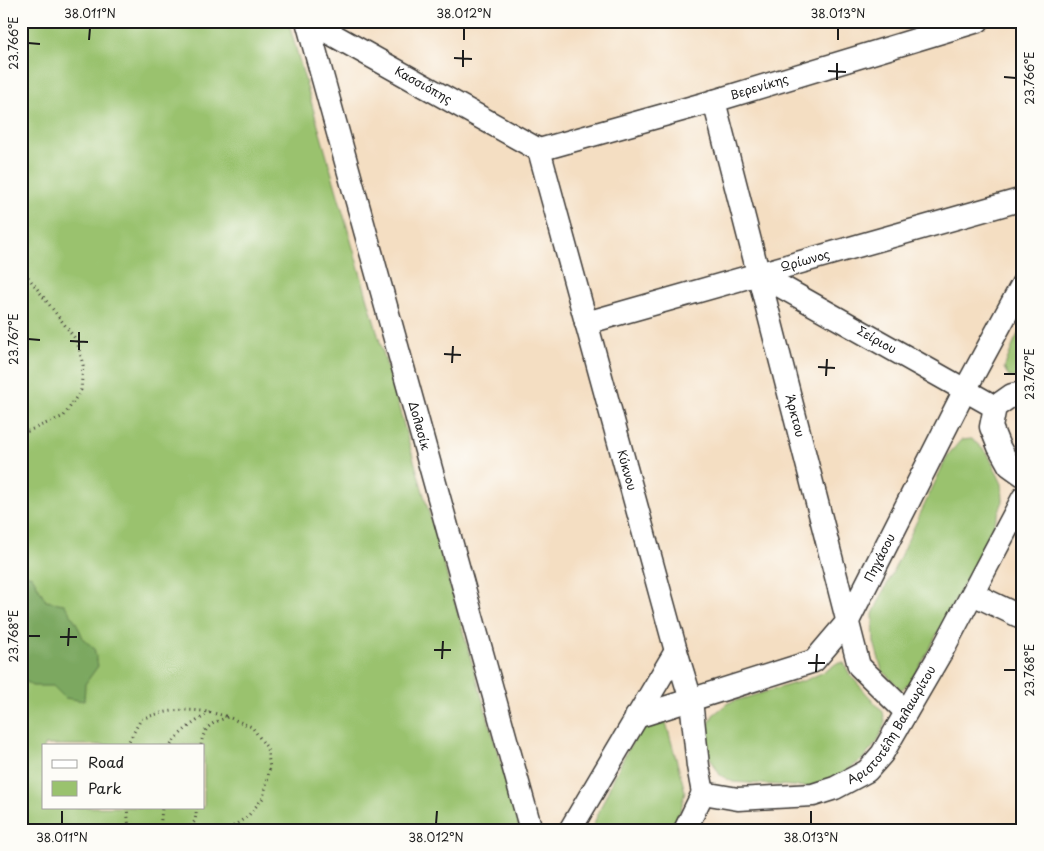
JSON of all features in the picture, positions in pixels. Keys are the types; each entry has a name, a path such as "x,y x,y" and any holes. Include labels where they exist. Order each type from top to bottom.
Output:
{"street":[{"name":"Κασσιόπης","path":"308,21 539,150"},
{"name":"Δολασίκ","path":"308,21 531,830"},
{"name":"Βερενίκης","path":"539,150 714,101 978,21"},
{"name":"Άρκτου","path":"714,101 760,274 859,666 906,712"},
{"name":"Κύκνου","path":"539,150 691,700 698,766 703,793"},
{"name":"Ωρίωνος","path":"586,323 1023,199"},
{"name":"Σείριου","path":"760,274 995,407"},
{"name":"Πηγάσου","path":"636,717 814,661 848,621 965,390 1023,283"},
{"path":"1023,393 1012,395 995,407 991,427 1009,465 1023,475"},
{"name":"Αριστοτέλη Βαλαωρίτου","path":"703,793 738,799 813,795 835,788 868,771 882,754 943,649 1023,498"},
{"path":"972,594 1023,618"},
{"path":"570,830 676,651"},
{"path":"685,830 703,793"}],"path":[{"path":"21,264 25,273 77,341 83,365 81,390 64,416 28,431 21,430"},
{"path":"128,744 141,719 161,712 185,709 211,712 228,717 252,728 267,748 270,768 263,798 248,816 228,830"},
{"path":"172,744 195,721 211,712"},
{"path":"201,744 202,737 210,724 228,717"},
{"path":"127,808 129,830"},
{"path":"160,830 162,808"},
{"path":"187,830 195,821 197,808"}],"green space":[{"path":"21,21 288,21 520,830 21,830"},
{"path":"1023,324 1023,378 1009,377 1004,368"},
{"path":"972,439 988,454 1002,484 1003,501 991,532 924,659 909,683 901,690 882,670 874,642 873,614 948,455 961,440"},
{"path":"21,573 32,576 46,601 64,604 76,622 84,640 94,648 98,666 85,684 84,701 65,698 53,686 32,686 21,678"},
{"path":"837,663 844,663 850,675 883,712 885,722 878,741 863,759 842,774 808,787 733,782 720,775 708,754 706,731 713,715 728,703 806,680 826,671"},
{"path":"665,719 685,791 681,809 671,830 591,830 630,745 646,725"}]}
